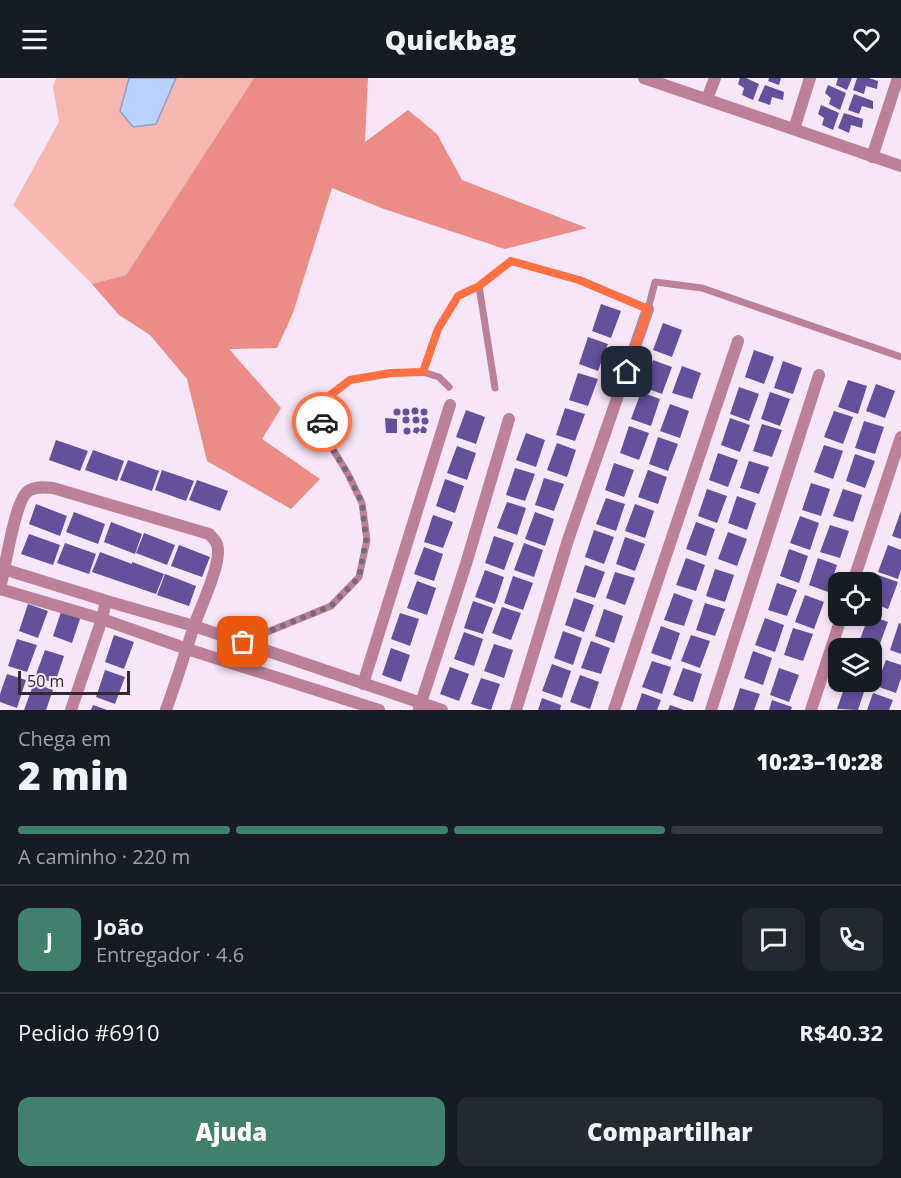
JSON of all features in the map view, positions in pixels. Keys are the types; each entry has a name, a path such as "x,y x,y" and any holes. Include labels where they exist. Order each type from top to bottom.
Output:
{"street":[{"path":"644,78 901,166"},
{"path":"707,99 715,78"},
{"path":"794,129 810,78"},
{"path":"872,157 898,78"},
{"path":"516,710 568,540 648,309"},
{"path":"614,710 738,341"},
{"path":"711,710 819,375"},
{"path":"363,684 450,405"},
{"path":"419,706 466,564 509,419"},
{"path":"856,572 901,437"},
{"path":"166,710 187,649 217,559 218,549 215,539 209,534 53,488 33,488 26,492 18,510 2,569 0,589 102,619 187,649 379,710"},
{"path":"2,569 194,626 363,684 419,706 442,710"},
{"path":"71,710 106,601"},
{"path":"811,710 838,626"}],"lane":[{"path":"423,372 438,329 458,296 479,286 511,261 579,280 648,309 655,282 702,288 901,357"},
{"path":"479,286 495,388"},
{"path":"243,642 331,606 359,577 366,540 362,503 348,474 323,433 320,403 350,380 391,373 423,372 439,377 449,387"}],"shaded area":[{"path":"56,78 129,78 120,111 156,124 176,78 254,78 126,275 92,284 13,205 59,122 53,87"},
{"path":"254,78 368,78 365,142 408,110 437,134 462,180 587,228 505,249 384,209 332,188 293,313 277,348 229,349 281,408 262,439 320,479 291,509 207,461 187,379 150,335 119,315 92,284 126,275"}],"water":[{"path":"129,78 176,78 156,124 133,127 120,111"}],"building":[{"path":"740,78 746,78 759,84 753,100 742,95 744,88 738,84"},
{"path":"769,78 781,78 779,85 768,81"},
{"path":"838,78 852,78 847,90 836,85"},
{"path":"857,78 878,81 877,89 866,86 864,94 853,90"},
{"path":"765,85 784,92 783,100 772,97 770,105 758,101"},
{"path":"828,85 846,93 840,110 829,104 831,98 825,93"},
{"path":"854,94 873,101 873,109 862,106 859,114 848,110"},
{"path":"821,105 839,113 833,130 822,125 824,118 818,114"},
{"path":"844,113 863,119 862,128 851,125 849,133 838,128"},
{"path":"601,304 621,311 611,338 592,331"},
{"path":"663,323 682,330 672,357 653,350"},
{"path":"588,337 608,344 598,371 579,364"},
{"path":"754,350 774,357 764,384 745,377"},
{"path":"653,360 672,367 662,394 643,387"},
{"path":"783,361 802,368 793,394 774,388"},
{"path":"682,366 701,373 692,399 672,393"},
{"path":"578,373 598,379 588,406 569,400"},
{"path":"848,380 867,386 858,414 838,407"},
{"path":"876,384 895,391 885,418 866,411"},
{"path":"739,387 759,394 749,421 730,414"},
{"path":"641,392 660,399 651,426 631,419"},
{"path":"770,392 790,399 780,426 761,419"},
{"path":"670,404 689,411 680,438 660,431"},
{"path":"415,407 419,411 415,415 411,411"},
{"path":"397,408 401,412 397,416 393,412"},
{"path":"406,408 410,412 406,416 402,412"},
{"path":"424,408 428,412 424,416 420,412"},
{"path":"565,408 585,414 575,441 556,435"},
{"path":"466,410 485,417 476,444 456,437"},
{"path":"834,411 853,417 843,444 824,437"},
{"path":"406,416 410,420 406,424 402,420"},
{"path":"416,416 420,420 416,424 412,420"},
{"path":"425,417 429,421 425,425 421,421"},
{"path":"385,418 397,419 397,433 386,433"},
{"path":"730,418 750,425 740,452 721,445"},
{"path":"864,421 884,427 875,454 855,448"},
{"path":"762,424 782,430 772,457 753,451"},
{"path":"423,426 427,429 426,433 421,433"},
{"path":"629,426 649,433 639,460 620,453"},
{"path":"407,427 411,431 407,435 403,431"},
{"path":"418,427 420,430 417,434 413,432 414,428"},
{"path":"526,433 545,440 536,467 516,460"},
{"path":"658,437 678,444 668,471 649,464"},
{"path":"56,440 88,451 80,471 49,460"},
{"path":"557,443 576,450 567,477 547,470"},
{"path":"824,445 843,451 833,479 814,472"},
{"path":"457,446 476,453 467,480 447,473"},
{"path":"93,450 124,461 117,481 85,470"},
{"path":"718,453 738,460 728,487 709,480"},
{"path":"855,454 875,461 865,488 846,481"},
{"path":"128,460 159,471 152,491 120,480"},
{"path":"749,461 769,467 759,494 740,488"},
{"path":"614,463 634,470 624,497 605,490"},
{"path":"515,468 535,474 525,501 506,495"},
{"path":"162,470 194,481 186,501 155,490"},
{"path":"648,470 667,477 658,504 638,497"},
{"path":"544,478 564,484 554,511 535,505"},
{"path":"445,479 464,486 455,513 436,506"},
{"path":"197,480 228,491 220,511 189,500"},
{"path":"811,483 830,489 821,516 802,510"},
{"path":"707,489 727,496 717,523 698,516"},
{"path":"843,489 862,495 853,522 833,516"},
{"path":"737,496 756,503 747,530 728,523"},
{"path":"606,498 625,504 616,531 596,524"},
{"path":"507,502 526,508 517,535 497,528"},
{"path":"36,504 67,516 60,536 29,524"},
{"path":"635,504 654,511 645,538 625,531"},
{"path":"901,511 901,539 892,536"},
{"path":"74,512 105,524 98,544 66,532"},
{"path":"535,512 554,519 545,546 525,539"},
{"path":"433,515 453,522 443,548 424,542"},
{"path":"800,516 819,523 810,550 790,543"},
{"path":"111,522 142,534 135,554 104,542"},
{"path":"696,522 715,529 706,556 686,549"},
{"path":"830,525 849,531 840,558 820,552"},
{"path":"594,530 614,537 604,564 585,557"},
{"path":"728,532 747,539 737,566 718,559"},
{"path":"144,533 175,545 167,565 136,553"},
{"path":"29,534 60,545 53,565 21,554"},
{"path":"494,536 514,543 504,570 485,563"},
{"path":"625,537 645,544 635,571 616,564"},
{"path":"65,543 96,554 89,574 57,563"},
{"path":"524,543 543,550 534,577 514,570"},
{"path":"179,545 210,557 202,577 171,566"},
{"path":"888,545 901,550 901,569 898,579 878,572"},
{"path":"424,547 443,554 434,581 414,574"},
{"path":"789,549 808,556 799,583 780,576"},
{"path":"100,552 164,574 156,594 92,572"},
{"path":"686,558 705,565 696,591 676,585"},
{"path":"818,558 837,565 835,572 828,572 828,592 809,585"},
{"path":"585,565 605,572 595,598 576,592"},
{"path":"715,569 734,575 725,602 706,596"},
{"path":"485,570 504,577 495,604 475,597"},
{"path":"615,572 635,578 625,605 606,598"},
{"path":"165,574 196,586 189,606 157,595"},
{"path":"513,576 533,583 523,610 504,603"},
{"path":"882,576 898,582 888,609 882,607"},
{"path":"417,581 436,588 427,615 407,608"},
{"path":"777,583 797,590 787,616 768,610"},
{"path":"674,593 693,600 684,626 664,620"},
{"path":"805,595 824,602 814,629 795,622"},
{"path":"574,598 594,605 584,632 565,625"},
{"path":"473,601 493,608 483,634 464,628"},
{"path":"705,603 725,609 715,636 696,630"},
{"path":"28,604 48,611 38,638 19,631"},
{"path":"502,607 521,613 511,640 492,633"},
{"path":"62,609 81,616 72,643 53,636"},
{"path":"604,609 623,616 614,643 595,636"},
{"path":"400,613 419,619 410,646 391,639"},
{"path":"765,618 784,625 775,652 755,645"},
{"path":"882,620 888,622 882,638 860,638 865,626 882,626"},
{"path":"899,623 901,624 901,654 890,650"},
{"path":"661,626 680,633 671,660 651,653"},
{"path":"793,628 813,634 803,661 784,655"},
{"path":"563,631 582,638 573,665 554,658"},
{"path":"464,632 483,639 474,666 454,659"},
{"path":"114,635 134,642 124,669 105,662"},
{"path":"691,635 710,641 700,668 681,661"},
{"path":"17,639 37,645 27,672 8,666"},
{"path":"591,641 610,648 601,674 581,668"},
{"path":"494,644 513,650 504,678 484,671"},
{"path":"391,648 410,655 401,682 382,675"},
{"path":"45,650 64,656 55,683 35,677"},
{"path":"753,651 772,658 763,685 744,678"},
{"path":"886,660 901,665 901,678 896,693 882,688 882,670"},
{"path":"652,661 671,667 662,694 642,687"},
{"path":"552,664 571,671 562,698 542,691"},
{"path":"450,667 469,674 459,701 440,694"},
{"path":"683,668 702,674 693,702 673,695"},
{"path":"779,668 799,675 789,702 770,695"},
{"path":"105,670 125,677 115,704 96,697"},
{"path":"7,674 26,680 17,708 0,702 0,694"},
{"path":"580,675 599,682 590,709 570,702"},
{"path":"481,678 500,684 491,710 471,704"},
{"path":"34,683 53,690 46,710 24,710"},
{"path":"740,688 760,694 754,710 733,710"},
{"path":"843,692 864,692 858,710 837,709"},
{"path":"642,693 661,700 657,710 636,710"},
{"path":"873,693 893,700 889,710 867,710"},
{"path":"542,698 561,705 560,710 538,710"},
{"path":"772,700 792,707 791,710 769,710"},
{"path":"93,705 107,710 91,710"},
{"path":"670,705 684,710 668,710"}],"way so far":[{"path":"243,642 331,606 359,577 366,540 362,503 348,474 323,433 322,422"}],"route":[{"path":"322,422 320,403 350,380 391,373 423,372 438,329 458,296 479,286 511,261 579,280 648,309 627,372"}]}
